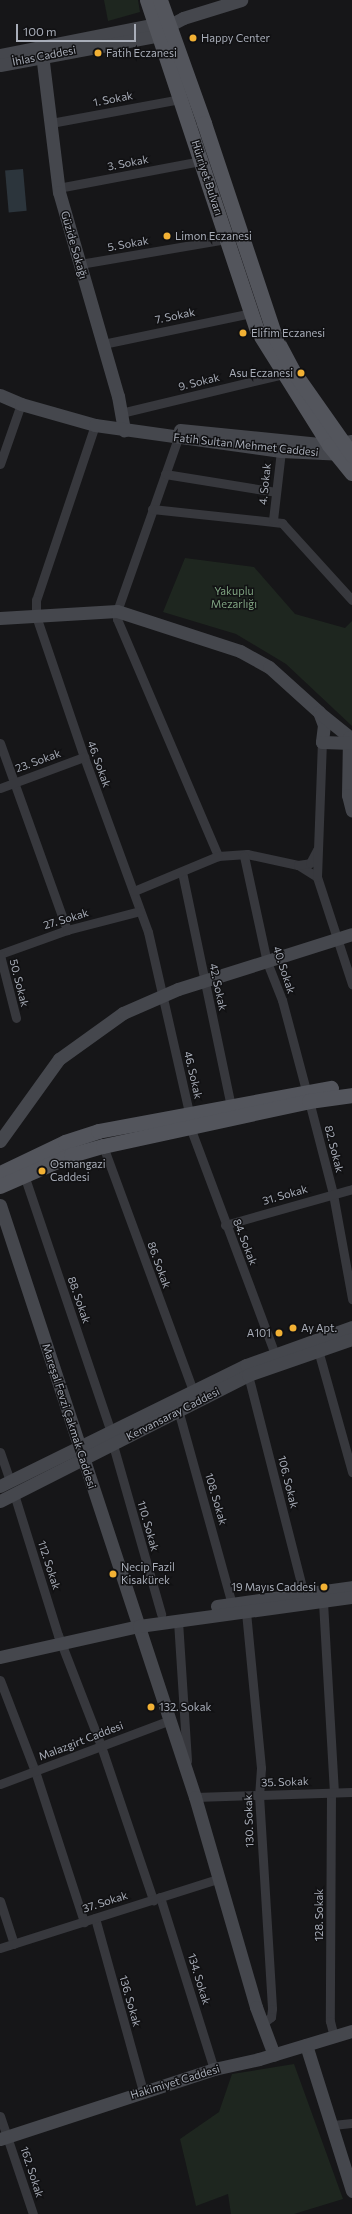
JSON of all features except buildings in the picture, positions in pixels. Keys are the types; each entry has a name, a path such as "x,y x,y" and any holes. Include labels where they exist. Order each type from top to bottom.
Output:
{"main road":[{"name":"Hürriyet Bulvarı","path":"147,0 163,25 276,339 293,371 345,450 352,473"},
{"name":"Hürriyet Bulvarı","path":"160,0 163,25 180,99 257,330 283,374 345,450"},
{"path":"0,1173 65,1142 98,1131 190,1120 307,1096 352,1085"},
{"path":"0,1186 71,1155 190,1120 231,1106 307,1096 352,1095"}],"street":[{"name":"İhlas Caddesi","path":"0,65 42,51 163,25 240,0"},
{"name":"İhlas Caddesi","path":"0,55 42,51"},
{"name":"Güzide Sokağı","path":"42,51 58,188 103,344 124,430"},
{"name":"1. Sokak","path":"51,123 180,99"},
{"name":"3. Sokak","path":"58,188 201,161"},
{"name":"5. Sokak","path":"80,264 226,239"},
{"name":"7. Sokak","path":"103,344 251,313"},
{"name":"9. Sokak","path":"121,413 283,374"},
{"name":"Fatih Sultan Mehmet Caddesi","path":"0,395 21,404 95,425 124,430 158,432 162,429 217,432 345,450"},
{"path":"0,464 21,404"},
{"name":"46. Sokak","path":"95,425 36,600 36,616 84,757 148,932 190,1120"},
{"name":"Fatih Sultan Mehmet Caddesi","path":"158,432 160,436 281,451 345,450"},
{"path":"178,438 117,611 117,619 218,856"},
{"name":"4. Sokak","path":"274,520 281,451"},
{"path":"165,474 276,492"},
{"path":"152,509 274,520 282,523 352,600"},
{"path":"117,611 146,625 233,654 261,668 283,686 314,718 322,742"},
{"path":"0,618 117,611 221,645 256,659 278,674 350,740 348,795 352,811"},
{"path":"319,712 324,725 317,849 317,877 352,984"},
{"path":"322,742 329,736 350,740"},
{"path":"0,744 67,930"},
{"name":"23. Sokak","path":"0,788 84,757"},
{"path":"134,891 218,856 244,856 298,865 310,863 317,849"},
{"name":"40. Sokak","path":"244,856 267,962 282,1000 307,1096"},
{"path":"298,865 317,877"},
{"name":"42. Sokak","path":"182,872 231,1106"},
{"name":"27. Sokak","path":"0,954 67,930 140,911"},
{"path":"0,1141 59,1059 123,1013 161,995 267,962 314,945 338,940 352,934"},
{"name":"50. Sokak","path":"0,954 16,1018"},
{"name":"82. Sokak","path":"307,1096 333,1194 352,1299"},
{"name":"84. Sokak","path":"190,1120 225,1224 276,1359"},
{"name":"86. Sokak","path":"103,1146 193,1391"},
{"name":"88. Sokak","path":"24,1175 112,1439"},
{"name":"31. Sokak","path":"225,1224 352,1189"},
{"name":"Mareşal Fevzi Çakmak Caddesi","path":"0,1205 196,1797 218,1879 262,2024 274,2055"},
{"name":"Kervansaray Caddesi","path":"5,1484 112,1439 177,1406 248,1375 276,1359 352,1327"},
{"name":"Kervansaray Caddesi","path":"177,1406 193,1391 246,1365 318,1350 352,1339"},
{"path":"318,1350 352,1472"},
{"name":"106. Sokak","path":"248,1375 305,1598"},
{"name":"108. Sokak","path":"177,1406 239,1608"},
{"name":"110. Sokak","path":"112,1439 161,1614"},
{"path":"0,1452 5,1484"},
{"name":"Kervansaray Caddesi","path":"0,1501 81,1453"},
{"name":"112. Sokak","path":"14,1494 60,1639 101,1746"},
{"path":"322,1597 352,1587"},
{"name":"128. Sokak","path":"322,1597 333,1793 330,2021 334,2037"},
{"path":"137,1622 178,1620 239,1608 305,1598 352,1597"},
{"path":"0,1648 60,1639 137,1622 161,1614 239,1608"},
{"name":"130. Sokak","path":"239,1608 261,1768 259,1795 272,2009 271,2016 262,2024"},
{"path":"178,1620 188,1773"},
{"path":"0,1657 60,1639"},
{"path":"0,1680 35,1771 84,1922"},
{"name":"Malazgirt Caddesi","path":"0,1784 170,1720"},
{"name":"134. Sokak","path":"101,1746 156,1898 214,2068"},
{"name":"35. Sokak","path":"196,1797 352,1792"},
{"name":"37. Sokak","path":"0,1948 218,1879"},
{"path":"0,1901 14,1944"},
{"name":"136. Sokak","path":"95,1918 143,2091"},
{"name":"Hakimiyet Caddesi","path":"4,2138 214,2068 274,2055 352,2031"},
{"path":"306,2046 333,2125 352,2190"},
{"name":"162. Sokak","path":"0,2116 4,2138 33,2214"},
{"path":"333,2125 352,2123"}],"green space":[{"path":"104,0 138,0 140,12 108,21"},
{"name":"Yakuplu Mezarlığı","path":"185,558 254,567 295,614 345,628 352,621 352,726 286,664 236,634 163,612"},
{"path":"294,2064 343,2199 294,2214 231,2214 228,2194 196,2206 180,2139 219,2112 232,2074"}],"shaded area":[{"path":"23,169 27,211 9,212 5,171"}],"place":[{"name":"Happy Center","path":"193,38"},
{"name":"Fatih Eczanesi","path":"98,53"},
{"name":"Limon Eczanesi","path":"167,236"},
{"name":"Elifim Eczanesi","path":"243,333"},
{"name":"Asu Eczanesi","path":"301,373"},
{"name":"Osmangazi Caddesi","path":"42,1171"},
{"name":"Ay Apt.","path":"293,1328"},
{"name":"A101","path":"279,1333"},
{"name":"Necip Fazil Kisakürek","path":"113,1574"},
{"name":"19 Mayıs Caddesi","path":"324,1587"},
{"name":"132. Sokak","path":"151,1707"}]}
